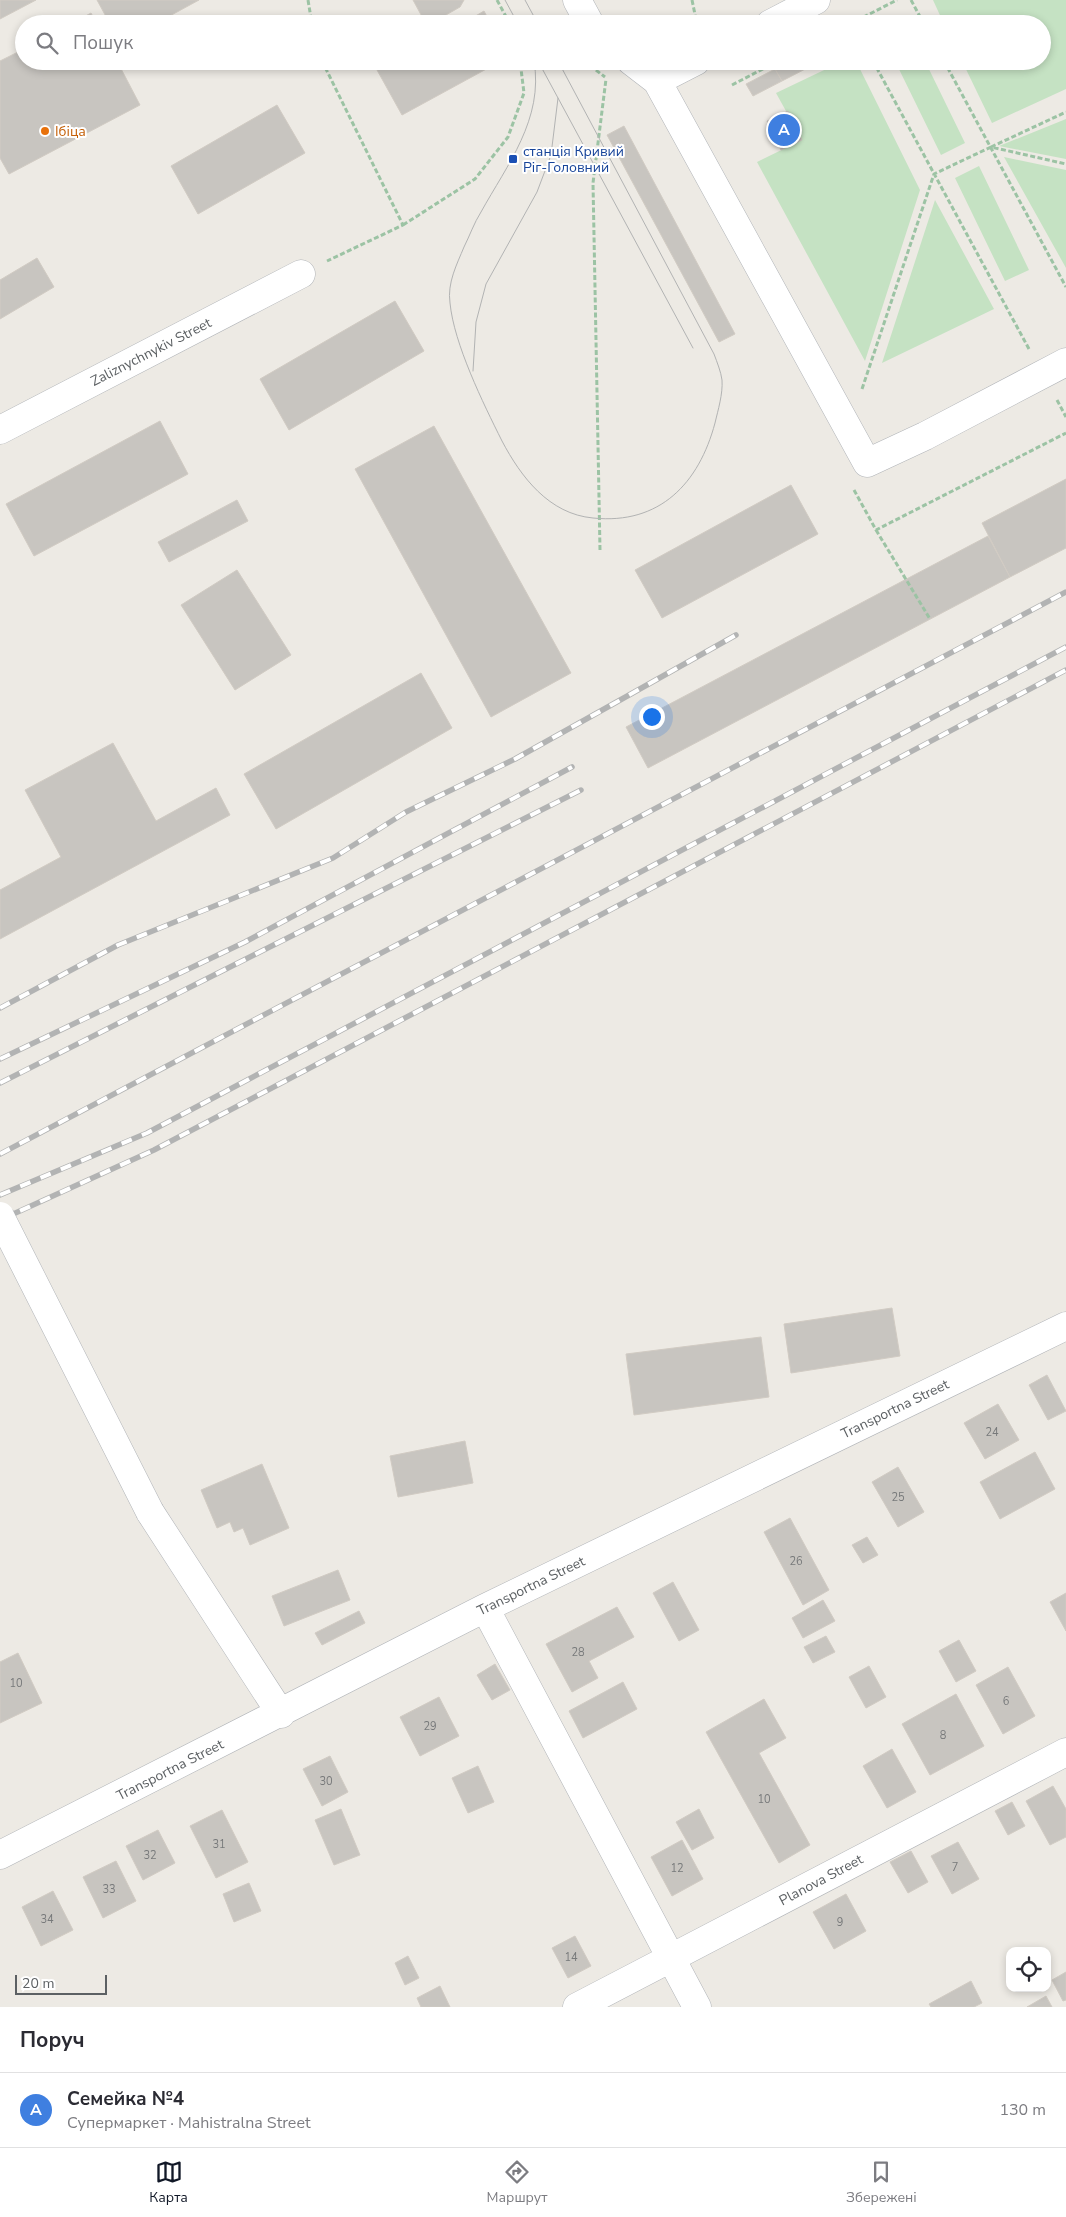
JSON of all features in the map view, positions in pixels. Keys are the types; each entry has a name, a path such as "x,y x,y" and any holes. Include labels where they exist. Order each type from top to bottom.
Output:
{"street":[{"path":"577,0 585,15"},
{"path":"787,15 816,0"},
{"path":"643,70 657,81 867,464 1054,368"},
{"path":"657,81 678,70"},
{"name":"Zaliznychnykiv Street","path":"0,430 301,274"},
{"path":"0,1216 150,1512 281,1714"},
{"name":"Transportna Street","path":"0,1856 281,1714 485,1608 1066,1326"},
{"path":"485,1608 697,2007"},
{"name":"Planova Street","path":"577,2007 1066,1752"}],"path":[{"path":"308,0 310,15"},
{"path":"497,0 505,15"},
{"path":"692,0 695,15"},
{"path":"869,15 897,0"},
{"path":"911,0 919,15"},
{"path":"326,70 403,225"},
{"path":"301,274 403,225 476,180 508,137 524,93 521,70"},
{"path":"732,84 760,70"},
{"path":"878,70 934,174 1054,368 1066,417"},
{"path":"949,70 1066,287"},
{"path":"600,550 594,183 606,78"},
{"path":"848,428 934,174 1066,112"},
{"path":"991,147 1066,164"},
{"path":"876,530 930,619"}],"green space":[{"path":"933,0 1066,0 1066,89 992,123 966,70 1051,70 1051,15 940,15"},
{"path":"824,70 860,70 920,190 865,361 757,162 802,140 776,93"},
{"path":"899,70 929,70 965,143 941,155"},
{"path":"1066,119 1066,159 999,146"},
{"path":"1004,157 1066,170 1066,268"},
{"path":"979,166 1029,270 1005,281 955,178"},
{"path":"935,200 994,309 882,363"}],"building":[{"path":"0,0 36,0 0,19"},
{"path":"97,0 199,0 172,15 105,15"},
{"path":"413,0 464,0 460,7 446,15 421,15"},
{"path":"484,11 486,15 477,15"},
{"name":"Ібіца","path":"15,54 15,70 122,70 140,105 9,174 0,158 0,61"},
{"path":"377,70 484,70 402,115"},
{"path":"773,70 776,70 782,81 753,96 746,84"},
{"path":"776,70 803,70 782,81"},
{"path":"277,105 305,153 198,214 171,166"},
{"path":"788,111 802,140 781,150 767,121"},
{"path":"624,126 735,334 719,342 607,135"},
{"path":"37,258 54,287 0,319 0,280"},
{"path":"395,301 424,351 289,430 260,379"},
{"path":"160,421 188,474 34,556 6,504"},
{"path":"434,426 571,673 491,717 355,469"},
{"path":"1066,479 1066,548 1010,577 982,523"},
{"path":"791,485 818,534 662,618 635,570"},
{"path":"237,500 248,521 169,562 158,542"},
{"path":"988,536 1010,577 648,768 626,727"},
{"path":"237,570 291,655 235,690 181,605"},
{"path":"421,673 452,728 276,829 244,774"},
{"path":"113,743 156,821 216,788 230,815 0,939 0,890 61,857 25,790"},
{"path":"892,1308 900,1356 791,1373 784,1324"},
{"path":"761,1337 769,1397 634,1415 626,1354"},
{"path":"1047,1375 1066,1411 1048,1420 1029,1385"},
{"path":"998,1404 1019,1440 985,1459 964,1423"},
{"path":"465,1441 473,1483 398,1497 390,1456"},
{"path":"1035,1452 1055,1489 1000,1519 980,1482"},
{"path":"262,1464 289,1528 250,1545 243,1528 234,1532 230,1522 217,1528 201,1490"},
{"path":"898,1467 924,1512 898,1527 872,1482"},
{"path":"790,1518 829,1590 803,1605 764,1532"},
{"path":"867,1537 878,1555 863,1563 852,1545"},
{"path":"338,1570 350,1600 284,1626 272,1596"},
{"path":"673,1582 699,1630 679,1641 653,1593"},
{"path":"1066,1593 1066,1631 1050,1602"},
{"path":"823,1600 835,1621 803,1638 792,1618"},
{"path":"617,1607 634,1637 589,1661 598,1678 572,1692 546,1644"},
{"path":"359,1611 365,1623 322,1645 315,1633"},
{"path":"826,1636 835,1652 813,1663 804,1647"},
{"path":"959,1640 976,1671 956,1682 939,1651"},
{"path":"18,1653 42,1703 0,1723 0,1662"},
{"path":"495,1664 510,1690 492,1700 477,1675"},
{"path":"869,1666 886,1697 866,1708 849,1677"},
{"path":"1008,1667 1035,1716 1003,1734 976,1685"},
{"path":"623,1682 637,1709 583,1738 569,1711"},
{"path":"956,1694 984,1746 930,1775 902,1724"},
{"path":"439,1697 459,1736 420,1756 400,1717"},
{"path":"764,1699 786,1738 759,1753 810,1845 779,1863 706,1732"},
{"path":"892,1749 916,1792 887,1808 863,1766"},
{"path":"330,1756 348,1792 322,1806 303,1769"},
{"path":"478,1766 494,1802 468,1813 452,1778"},
{"path":"1053,1786 1066,1809 1066,1837 1050,1845 1026,1801"},
{"path":"1012,1802 1025,1826 1008,1835 995,1811"},
{"path":"341,1809 360,1855 334,1865 315,1820"},
{"path":"699,1809 714,1838 692,1850 676,1822"},
{"path":"222,1810 248,1862 216,1878 190,1826"},
{"path":"158,1830 175,1863 143,1880 126,1846"},
{"path":"682,1840 703,1879 672,1896 651,1857"},
{"path":"958,1842 979,1879 952,1894 931,1856"},
{"path":"911,1851 928,1882 908,1893 890,1862"},
{"path":"116,1861 136,1901 103,1918 83,1877"},
{"path":"249,1883 261,1911 234,1922 223,1894"},
{"path":"53,1891 73,1930 41,1946 22,1907"},
{"path":"846,1894 866,1931 834,1949 813,1912"},
{"path":"575,1936 591,1966 568,1978 552,1948"},
{"path":"408,1956 419,1978 405,1985 395,1963"},
{"path":"1066,1972 1066,2000 1063,2001 1052,1980"},
{"path":"971,1981 982,2003 974,2007 931,2007 929,2004"},
{"path":"440,1986 450,2007 421,2007 417,1998"},
{"path":"1046,1996 1052,2007 1027,2007"}],"tram line":[{"path":"505,0 513,15"},
{"path":"525,0 533,15"},
{"path":"535,70 534,102 521,141 476,220 451,281 449,296 457,337 470,373 502,441 518,468 538,492 563,509 577,515 593,518 617,518 638,515 657,507 673,496 699,464 715,423 722,391 722,380 714,354 563,70"},
{"path":"473,371 476,322 486,284 537,192 551,155 558,98 543,70"},
{"path":"558,98 693,348"}],"railway":[{"path":"0,1154 1066,592"},
{"path":"0,1008 118,945 333,858 406,812 515,759 736,635"},
{"path":"0,1195 147,1133 1066,647"},
{"path":"0,1220 154,1150 1066,670"},
{"path":"0,1059 245,942 572,767"},
{"path":"0,1083 581,790"}],"place":[{"name":"Семейка №4","path":"784,130"},
{"name":"Ібіца","path":"45,131"},
{"name":"станція Кривий Ріг-Головний","path":"513,159"}]}
